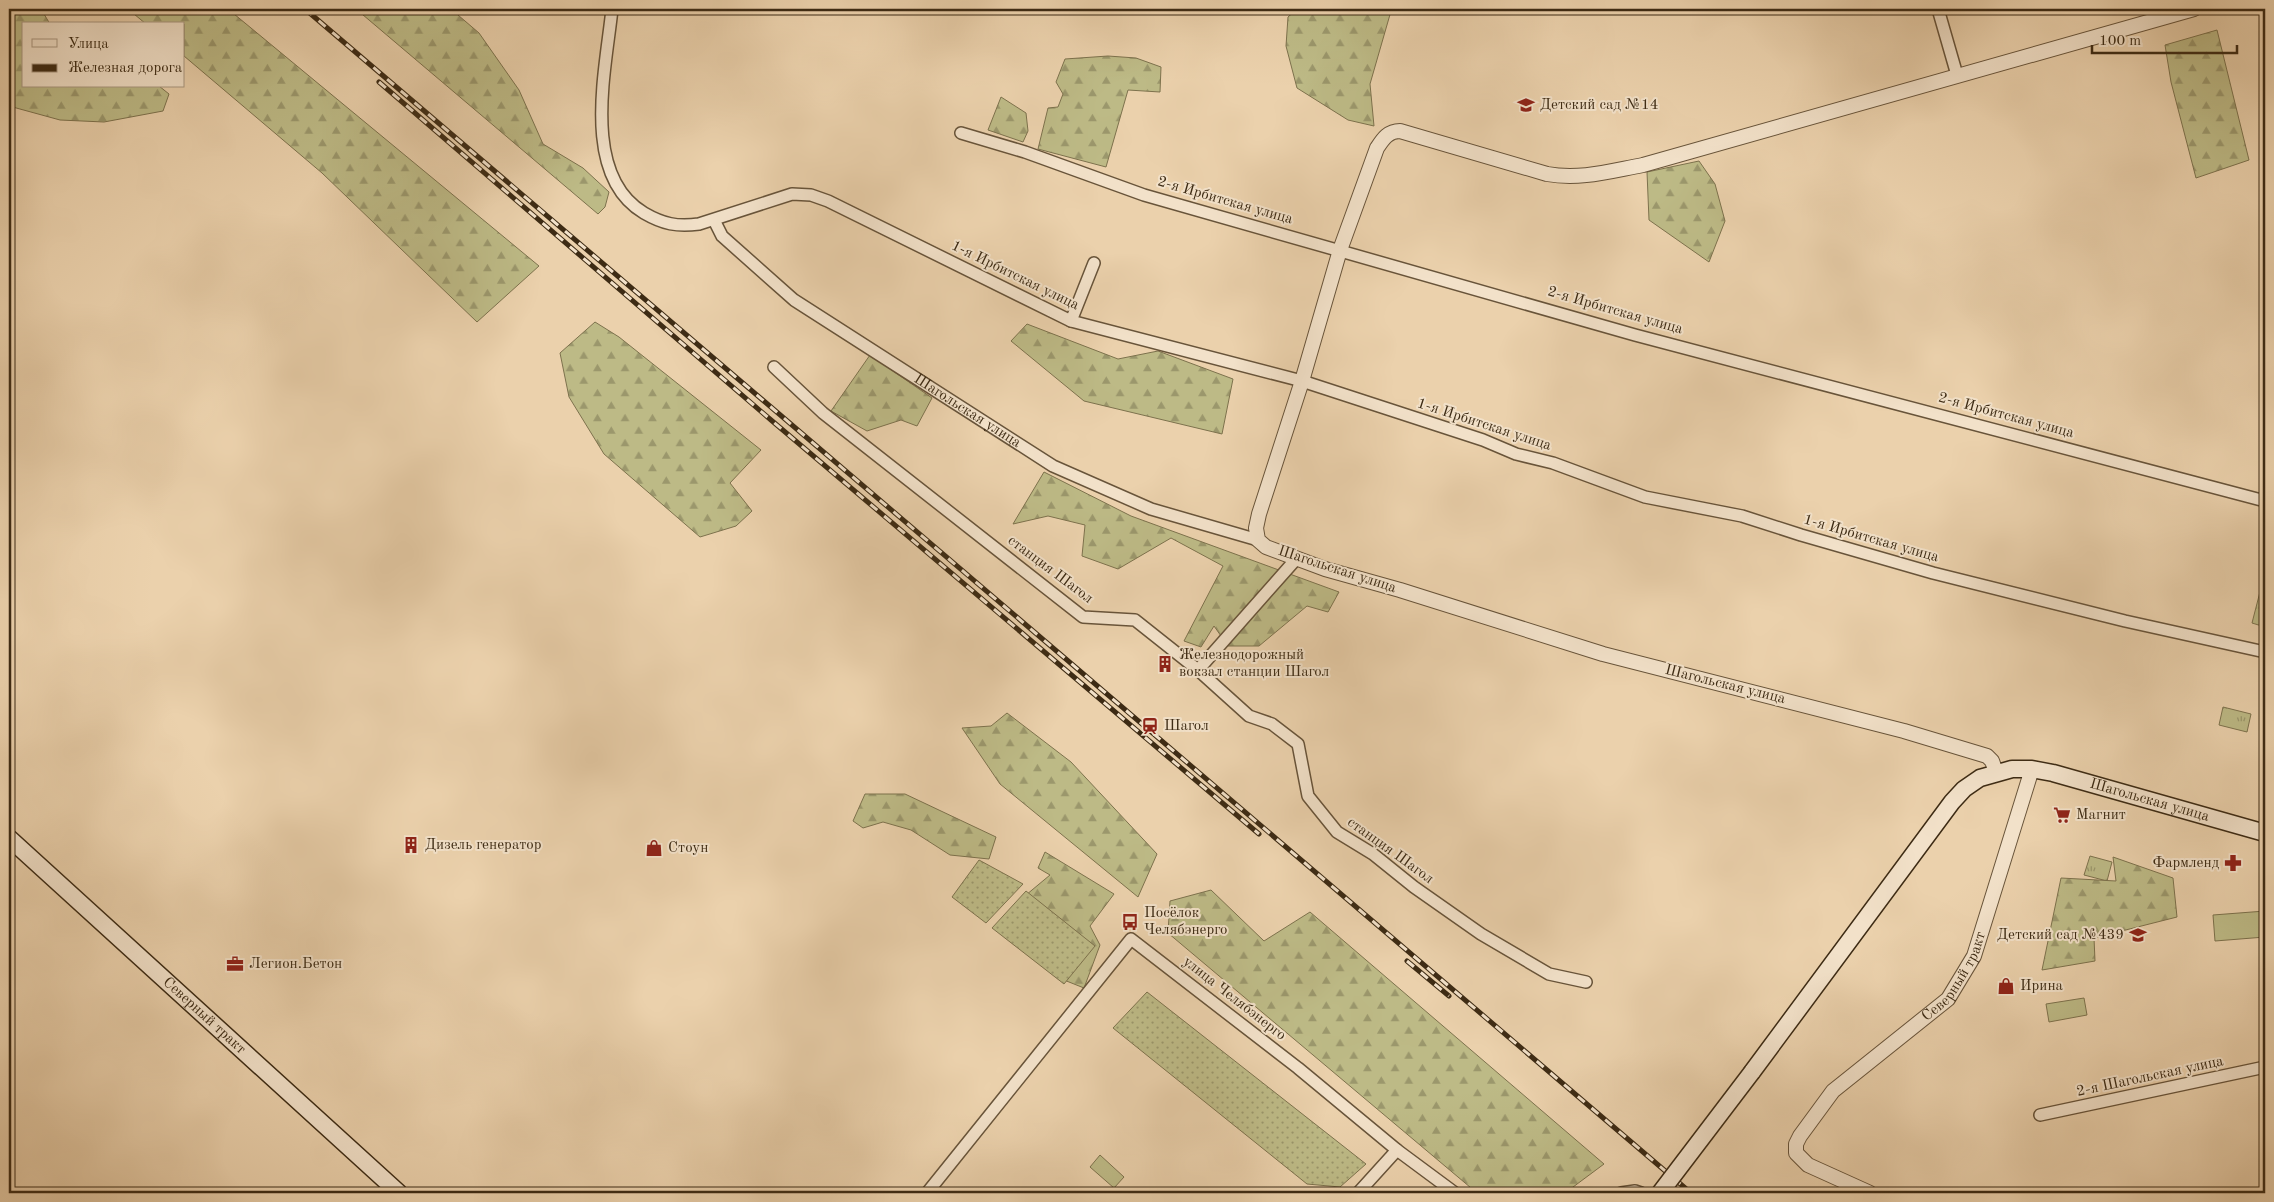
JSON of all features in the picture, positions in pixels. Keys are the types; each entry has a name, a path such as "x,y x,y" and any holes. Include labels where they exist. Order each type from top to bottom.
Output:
{"main road":[{"name":"Шагольская улица","path":"1660,1193 1952,802 1972,784 1996,772 2012,769 2054,772 2265,833"},
{"name":"Северный тракт","path":"9,838 399,1193"}],"street":[{"name":"1-я Ирбитская улица","path":"612,9 602,94 603,135 610,175 632,206 661,222 685,226 714,220 792,194 811,195 828,201 1071,321 1302,381 1483,440 1516,454 1553,463 1645,497 1742,516 1801,535 1943,575 2125,621 2265,652"},
{"path":"1938,9 1957,76"},
{"path":"1258,540 1256,528 1259,514 1302,381 1340,250 1377,148 1386,135 1394,131 1400,131 1547,174 1567,178 1585,176 1643,165 2194,9"},
{"name":"2-я Ирбитская улица","path":"961,133 1024,152 1144,195 1636,335 2265,501"},
{"name":"Шагольская улица","path":"714,220 722,236 794,300 1053,466 1151,509 1258,540 1266,547 1324,569 1400,590 1603,654 1910,732 1987,756 1992,761 1996,772"},
{"path":"1071,321 1094,262"},
{"name":"станция Шагол","path":"774,366 823,413 1083,617 1135,620 1198,670 1249,716 1272,724 1298,744 1308,796 1337,832 1374,854 1414,887 1481,934 1549,974 1586,982"},
{"path":"1198,670 1297,558"},
{"name":"Северный тракт","path":"1870,1193 1801,1160 1796,1153 1796,1144 1833,1091 1948,999 1974,956 2032,769"},
{"name":"улица Челябэнерго","path":"927,1193 1131,939 1298,1068 1397,1150 1455,1193"},
{"name":"2-я Шагольская улица","path":"2040,1115 2265,1067"},
{"path":"1358,1193 1397,1150"},
{"path":"1621,1193 1635,1191 1641,1193"}],"green space":[{"path":"9,9 41,9 49,22 22,22 22,88 162,88 169,94 163,111 104,122 60,120 9,106 9,41 15,35 9,30"},
{"path":"128,9 228,9 539,266 477,322 322,173 185,57 185,22 144,22"},
{"path":"356,9 451,9 479,33 519,90 543,144 583,168 609,192 605,207 598,214"},
{"path":"1297,9 1377,9 1391,11 1370,84 1374,126 1348,120 1297,88 1286,46 1288,17"},
{"path":"2217,30 2249,160 2196,178 2171,82 2165,45"},
{"path":"1108,56 1136,58 1161,67 1160,92 1128,90 1106,167 1038,149 1048,108 1058,107 1063,94 1056,82 1065,59"},
{"path":"1001,97 1026,113 1028,131 1023,142 988,130"},
{"path":"1699,161 1715,184 1725,221 1709,262 1649,220 1647,172"},
{"path":"595,322 619,337 761,450 730,483 752,511 736,526 700,537 604,454 569,397 560,353"},
{"path":"1027,324 1118,359 1158,351 1233,379 1222,434 1084,401 1011,341"},
{"path":"870,355 932,398 917,426 901,420 867,431 831,411"},
{"path":"1044,472 1131,516 1339,592 1328,612 1307,606 1259,646 1228,646 1214,626 1201,647 1184,641 1223,566 1171,538 1118,569 1082,556 1085,525 1048,516 1013,524"},
{"path":"2262,584 2265,585 2265,627 2252,623"},
{"path":"2223,707 2251,714 2247,732 2219,725"},
{"path":"1007,713 1071,762 1157,854 1138,897 1000,784 962,728 991,726"},
{"path":"865,794 905,794 996,837 989,859 950,855 911,830 883,822 863,828 853,821"},
{"path":"1045,852 1114,894 1090,926 1100,945 1084,988 1064,980 1020,900 1050,875 1038,868"},
{"path":"2090,856 2112,862 2107,881 2084,875"},
{"path":"2113,857 2173,878 2177,917 2094,938 2095,961 2042,970 2061,878 2116,881"},
{"path":"979,860 1023,884 986,923 952,897"},
{"path":"1211,890 1264,941 1310,912 1604,1164 1565,1193 1477,1193 1168,933 1170,901"},
{"path":"1026,891 1095,946 1064,984 992,928"},
{"path":"2265,911 2265,937 2215,941 2213,915"},
{"path":"1147,992 1366,1164 1340,1187 1307,1184 1113,1028"},
{"path":"2084,998 2087,1015 2049,1022 2046,1004"},
{"path":"1100,1155 1124,1177 1114,1188 1090,1167"}],"railway":[{"path":"305,9 1691,1193"},
{"path":"379,82 771,420 1259,834"},
{"path":"1407,961 1449,996"}],"place":[{"name":"Детский сад №14","path":"1526,105"},
{"name":"Железнодорожный вокзал станции Шагол","path":"1165,664"},
{"name":"Шагол","path":"1150,726"},
{"name":"Магнит","path":"2062,815"},
{"name":"Дизель генератор","path":"411,845"},
{"name":"Стоун","path":"654,848"},
{"name":"Фармленд","path":"2233,863"},
{"name":"Посёлок Челябэнерго","path":"1130,922"},
{"name":"Детский сад №439","path":"2138,935"},
{"name":"Легион.Бетон","path":"235,964"},
{"name":"Ирина","path":"2006,986"}]}
